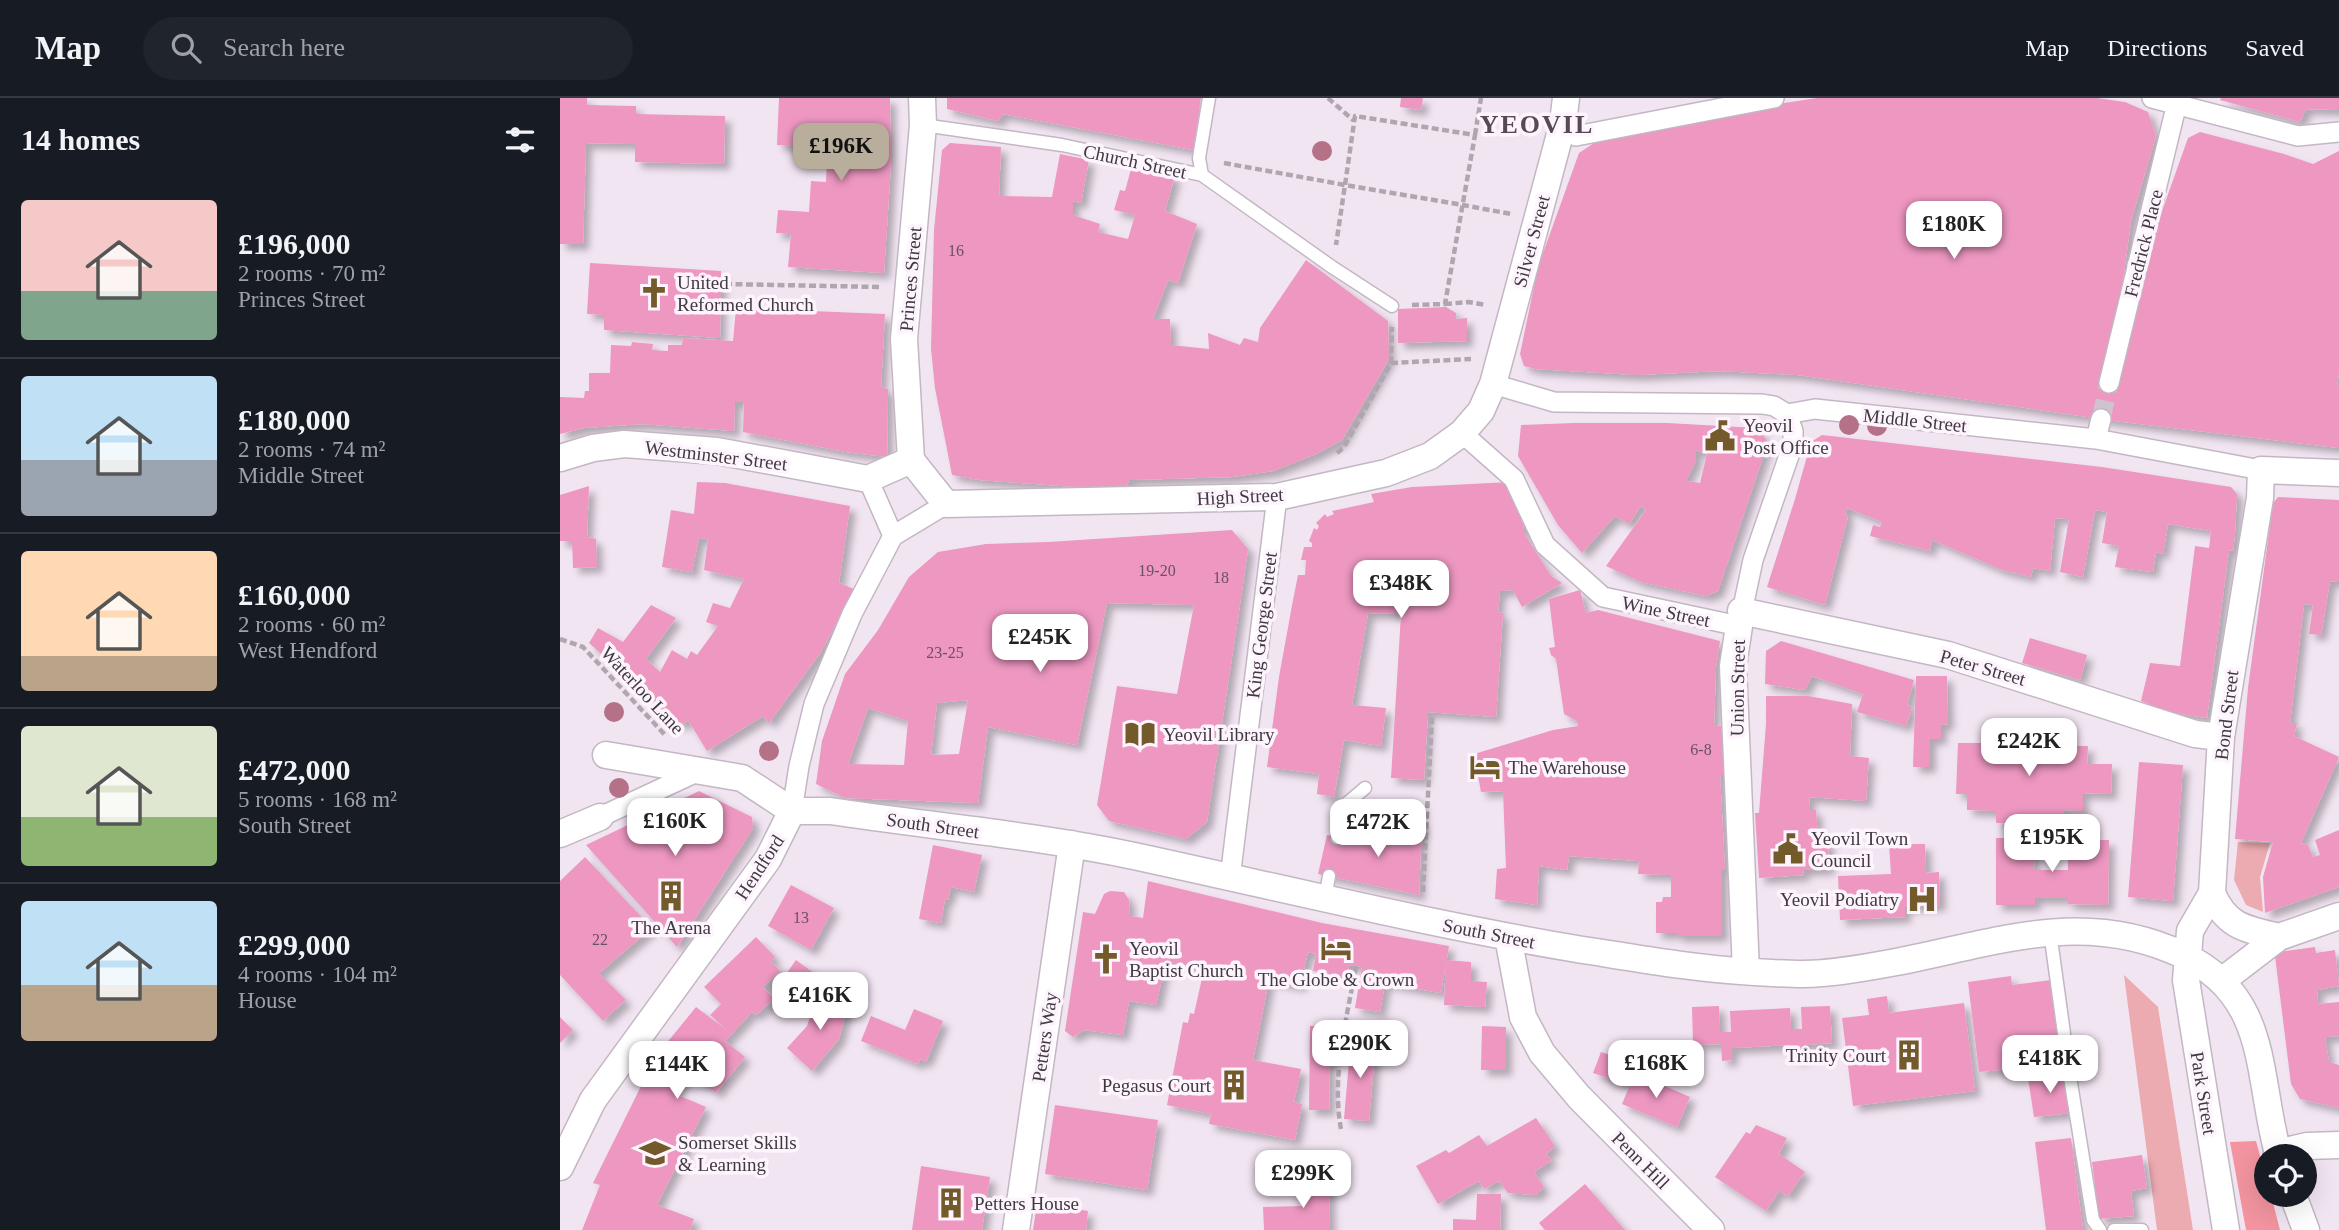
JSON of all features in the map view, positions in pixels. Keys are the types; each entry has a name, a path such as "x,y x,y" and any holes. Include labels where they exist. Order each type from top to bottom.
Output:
{"street":[{"name":"Princes Street","path":"911,460 904,339 923,125 922,98"},
{"path":"1564,110 1576,136 1774,98"},
{"path":"2152,98 2298,136 2339,132"},
{"name":"Fredrick Place","path":"2109,383 2177,103"},
{"name":"Silver Street","path":"1493,384 1564,110"},
{"name":"Middle Street","path":"1493,384 1555,402 1762,404 1774,406 1787,414 1815,409 2096,439 2261,470 2339,473"},
{"name":"High Street","path":"893,536 946,504 1277,497 1386,473 1430,456 1462,433 1481,411 1493,384"},
{"name":"Union Street","path":"1746,971 1734,666 1740,619 1753,560 1793,444 1793,431 1787,414"},
{"path":"2096,439 2101,419"},
{"name":"Wine Street","path":"1462,433 1514,479 1545,545 1603,597 1740,619"},
{"name":"Westminster Street","path":"560,457 593,448 624,444 717,451 868,479"},
{"path":"893,536 868,479 911,460 946,504"},
{"name":"Bond Street","path":"2186,957 2190,931 2212,893 2221,737 2260,498 2261,470"},
{"name":"King George Street","path":"1230,878 1277,497"},
{"name":"Hendford","path":"560,1167 593,1100 768,859 792,811 799,766 814,704 852,614 893,536"},
{"name":"Peter Street","path":"1740,619 1948,655 2195,734 2221,737"},
{"path":"606,755 742,778 792,811"},
{"path":"560,834 699,771"},
{"name":"South Street","path":"792,811 830,811 1072,844 1230,878 1327,887 1422,920 1508,937 1619,956 1746,971 1805,974 1889,963 2012,936 2050,932 2107,933 2146,940 2186,957 2223,980"},
{"name":"Petters Way","path":"1016,1230 1072,844"},
{"path":"2212,893 2220,912 2243,928 2279,937"},
{"path":"2276,1144 2253,1028 2223,980 2279,937 2339,916"},
{"name":"Penn Hill","path":"1508,937 1523,1017 1542,1053 1578,1097 1711,1230"},
{"name":"Park Street","path":"2186,957 2186,980 2227,1230"},
{"path":"2317,1146 2339,1145"},
{"path":"2297,1207 2306,1230"}],"lane":[{"path":"1202,176 1199,158 1209,98"},
{"name":"Church Street","path":"923,125 1062,145 1202,176 1392,306"},
{"path":"1337,838 1345,805 1366,788"},
{"path":"2050,932 2093,1220 2100,1230"},
{"path":"2115,1230 2142,1230"}],"path":[{"path":"1328,98 1353,120"},
{"path":"1445,304 1481,98"},
{"path":"1332,267 1354,116 1475,135"},
{"path":"1199,158 1497,211"},
{"path":"725,284 909,288"},
{"path":"1333,456 1344,447 1391,363 1392,306 1469,302"},
{"path":"1391,363 1500,358"},
{"name":"Waterloo Lane","path":"560,639 583,647 699,771"},
{"path":"1422,920 1432,718"},
{"path":"1341,1129 1338,1113 1340,1071 1356,966"}],"shaded area":[{"path":"2238,842 2270,843 2260,877 2263,912 2246,905 2234,880"},
{"path":"2124,975 2158,1007 2193,1230 2157,1230"},
{"path":"2256,1141 2254,1207 2274,1207 2280,1230 2246,1230 2230,1142"}],"building":[{"path":"560,98 587,98 587,105 636,106 636,114 725,116 724,164 635,162 635,144 586,143 583,244 560,244"},
{"path":"779,98 890,98 891,164 884,273 788,267 791,234 776,233 778,210 809,212 811,181 826,182 827,160 849,161 849,150 777,145"},
{"path":"947,98 1201,98 1193,150 1003,114 998,121 947,109"},
{"path":"1401,98 1423,98 1421,110 1400,107"},
{"path":"1817,98 2097,98 2125,102 2148,112 2156,136 2131,221 2109,383 2156,228 2188,138 2200,132 2313,164 2339,151 2339,448 2115,421 1798,375 1720,371 1636,375 1524,366 1520,354 1538,267 1579,153 1615,129"},
{"path":"2339,98 2339,110 2306,109 2300,122 2220,100"},
{"path":"950,143 1001,147 999,196 1052,197 1060,154 1089,160 1081,203 1073,201 1073,215 1100,224 1098,232 1128,239 1135,215 1114,210 1120,190 1125,191 1131,169 1175,175 1165,211 1197,224 1178,283 1168,280 1153,319 1170,319 1171,345 1209,349 1208,333 1240,345 1244,338 1258,342 1260,328 1306,260 1388,321 1389,359 1342,440 1316,454 1273,471 1232,477 1129,480 1127,486 1076,487 980,480 952,475 935,388 931,349 934,230 942,150"},
{"name":"United Reformed Church","path":"590,263 721,271 720,338 604,330 604,315 587,314"},
{"path":"1446,307 1456,313 1456,319 1467,318 1467,341 1398,343 1398,309"},
{"path":"736,308 885,314 881,387 888,389 887,457 743,432 744,402 735,402 734,431 642,424 584,428 560,434 560,397 584,398 585,391 589,391 589,373 610,373 611,345 631,346 632,342 653,344 652,350 668,351 668,345 682,345 683,338 733,341"},
{"path":"1667,423 1757,428 1768,442 1718,591 1706,596 1641,582 1606,566 1646,510 1641,506 1629,524 1615,516 1582,553 1558,525 1518,456 1521,425","holes":["1696,450 1707,454 1700,483 1686,481 1696,460"]},
{"path":"1822,435 2102,467 2231,487 2237,494 2235,533 2233,551 2229,550 2207,718 2169,712 2141,701 2150,663 2180,666 2195,546 2209,548 2211,531 2168,524 2163,554 2156,552 2153,572 2115,567 2119,546 2102,543 2107,512 2095,510 2083,577 2060,572 2069,519 2055,518 2050,571 2033,568 2031,577 2002,570 1932,540 1930,551 1870,536 1873,525 1880,527 1882,522 1847,508 1845,514 1848,516 1825,605 1767,587 1811,442"},
{"path":"697,482 725,483 850,506 839,583 854,589 821,652 769,723 763,716 707,751 688,720 681,725 589,643 598,628 623,642 651,605 676,618 646,659 660,672 672,650 687,659 691,651 697,655 718,626 706,622 713,603 730,608 744,579 704,570 708,539 699,538 692,572 662,567 671,510 694,514"},
{"path":"1510,482 1522,507 1524,533 1551,576 1562,583 1522,607 1513,590 1500,591 1498,612 1503,613 1496,717 1428,712 1424,780 1391,778 1401,614 1368,613 1352,705 1386,708 1381,746 1344,740 1334,797 1317,794 1319,774 1267,767 1293,600 1298,575 1305,575 1306,560 1301,560 1304,547 1312,547 1309,541 1314,528 1317,530 1319,526 1316,523 1325,514 1327,517 1334,514 1332,511 1374,502 1371,494 1412,487"},
{"path":"589,486 587,537 596,539 597,567 573,568 572,541 560,541 560,495"},
{"path":"2278,497 2339,500 2339,582 2330,581 2321,635 2309,634 2313,605 2304,604 2290,723 2297,723 2294,736 2339,757 2301,843 2308,845 2313,857 2320,855 2315,840 2339,830 2339,887 2265,913 2263,877 2273,842 2235,839 2248,688 2273,503"},
{"path":"1232,530 1248,549 1207,822 1186,839 1109,821 1097,805 1117,686 1177,694 1194,605 1107,603 1077,745 988,727 978,803 845,798 816,784 822,741 845,674 878,630 909,577 938,552 986,544","holes":["968,700 959,754 931,755 937,703","868,708 908,721 904,765 848,764"]},
{"path":"1580,590 1586,613 1598,610 1720,641 1716,667 1714,725 1721,726 1724,775 1720,775 1725,870 1722,870 1722,936 1656,933 1656,902 1662,902 1663,897 1671,897 1671,875 1638,874 1639,861 1569,856 1567,870 1539,866 1537,905 1495,899 1497,869 1506,868 1503,791 1481,792 1474,754 1553,730 1578,726 1577,721 1564,714 1556,659 1549,648 1555,647 1549,599"},
{"path":"2030,638 2087,655 2080,680 2022,663"},
{"path":"1781,641 1914,680 1907,705 1912,707 1906,726 1857,712 1863,694 1812,676 1805,690 1765,684 1766,651"},
{"path":"1916,676 1947,676 1948,724 1941,725 1941,739 1930,739 1930,767 1913,767"},
{"path":"1766,696 1808,696 1852,704 1850,756 1869,758 1866,801 1809,797 1810,810 1816,810 1818,840 1828,839 1829,869 1803,870 1804,875 1759,878 1755,813 1759,813"},
{"path":"1982,730 1997,731 1997,744 2032,745 2033,733 2069,734 2069,746 2088,746 2087,764 2112,764 2111,794 2083,793 2083,811 2064,810 2064,825 1996,823 1996,811 1967,810 1967,794 1956,794 1958,743 1982,743"},
{"path":"2139,762 2183,765 2173,901 2128,897"},
{"name":"The Arena","path":"699,791 752,817 753,828 677,947 586,845"},
{"path":"1401,817 1422,822 1419,895 1318,874 1327,835 1379,846 1384,830 1398,832"},
{"path":"1996,838 2035,838 2034,870 2068,870 2068,840 2109,840 2108,905 2068,904 2068,898 2035,898 2035,905 1996,905"},
{"path":"1889,844 1925,844 1926,873 1939,872 1940,905 1905,907 1905,917 1840,920 1838,876 1891,874"},
{"path":"933,845 982,855 974,892 951,887 948,900 945,899 941,923 919,919"},
{"path":"585,857 652,928 599,973 626,1000 603,1021 560,975 560,881"},
{"path":"1148,881 1322,923 1449,946 1441,993 1385,983 1380,1012 1355,1008 1362,967 1349,965 1347,978 1313,971 1316,954 1308,952 1300,986 1269,980 1253,1060 1301,1069 1294,1102 1302,1104 1295,1140 1209,1124 1211,1114 1167,1105 1183,1022 1188,1023 1190,1013 1194,1014 1204,969 1166,961 1156,1005 1129,1001 1123,1035 1084,1030 1073,1037 1065,1031 1083,912 1095,914 1104,894 1110,891 1124,892 1129,900 1130,916 1143,918"},
{"path":"791,885 834,908 811,950 768,926"},
{"path":"756,937 775,957 771,961 780,971 763,987 774,999 756,1015 752,1012 725,1041 745,1057 716,1093 689,1072 673,1093 706,1107 657,1205 694,1219 690,1230 582,1230 600,1185 593,1183 649,1070 661,1050 696,1007 728,1031 710,1015 721,1004 704,987"},
{"path":"2315,947 2316,953 2335,950 2339,986 2317,990 2318,1004 2339,1002 2339,1036 2325,1037 2329,1062 2339,1065 2339,1108 2300,1099 2291,1084 2275,956 2278,952"},
{"path":"796,960 822,979 810,996 784,977"},
{"path":"1446,960 1471,962 1471,981 1487,982 1485,1007 1444,1005"},
{"path":"2011,976 2012,985 2051,980 2062,1064 1979,1072 1968,982"},
{"path":"818,994 848,1004 839,1039 812,1071 787,1048 807,1026"},
{"name":"Trinity Court","path":"1887,996 1889,1013 1964,1003 1975,1091 1853,1106 1842,1018 1869,1015 1867,999"},
{"path":"1719,1006 1720,1032 1731,1032 1730,1011 1790,1008 1791,1029 1802,1029 1801,1007 1830,1006 1832,1043 1803,1045 1803,1058 1793,1058 1792,1045 1732,1048 1732,1060 1722,1061 1721,1044 1693,1045 1692,1007"},
{"path":"914,1009 943,1021 926,1062 920,1059 918,1064 861,1041 871,1016 905,1030"},
{"path":"560,1017 573,1030 560,1043"},
{"path":"1310,1026 1336,1026 1336,1059 1330,1059 1329,1110 1309,1110"},
{"path":"1482,1026 1506,1027 1506,1070 1481,1070"},
{"path":"1351,1038 1376,1040 1369,1121 1344,1119"},
{"path":"1601,1052 1636,1063 1628,1085 1593,1073"},
{"path":"1635,1073 1690,1097 1677,1127 1622,1104"},
{"path":"2065,1073 2071,1113 2034,1117 2028,1078"},
{"path":"1055,1105 1158,1120 1147,1190 1045,1174"},
{"path":"1536,1118 1555,1146 1546,1154 1552,1160 1534,1172 1544,1187 1536,1195 1508,1193 1499,1181 1484,1189 1479,1181 1438,1204 1416,1166 1446,1150 1449,1153 1479,1135 1487,1146"},
{"path":"1756,1125 1787,1138 1779,1154 1805,1172 1788,1196 1779,1191 1766,1211 1715,1177 1746,1132 1750,1134"},
{"path":"2071,1138 2083,1230 2046,1230 2035,1142"},
{"path":"2142,1155 2147,1188 2131,1191 2134,1216 2099,1219 2092,1162"},
{"name":"Petters House","path":"921,1166 990,1177 982,1230 912,1230"},
{"path":"1302,1178 1329,1178 1330,1230 1264,1230 1263,1207 1302,1206"},
{"path":"1585,1184 1625,1230 1545,1230 1539,1223"},
{"path":"1477,1194 1501,1194 1500,1230 1453,1230 1453,1219 1476,1220"},
{"path":"1037,1203 1088,1211 1086,1230 1033,1230"}],"tunnel":[{"path":"2101,419 2109,383"}],"place":[{"name":"United Reformed Church","path":"654,293"},
{"name":"Yeovil Post Office","path":"1720,436"},
{"name":"Yeovil Library","path":"1140,734"},
{"name":"The Warehouse","path":"1485,767"},
{"name":"Yeovil Town Council","path":"1788,849"},
{"name":"The Arena","path":"671,896"},
{"name":"Yeovil Podiatry","path":"1922,899"},
{"name":"The Globe & Crown","path":"1336,948"},
{"name":"Yeovil Baptist Church","path":"1106,959"},
{"name":"Trinity Court","path":"1909,1055"},
{"name":"Pegasus Court","path":"1234,1085"},
{"name":"Somerset Skills & Learning","path":"655,1153"},
{"name":"Petters House","path":"951,1203"}],"district":[{"name":"YEOVIL","path":"1537,124"}]}
